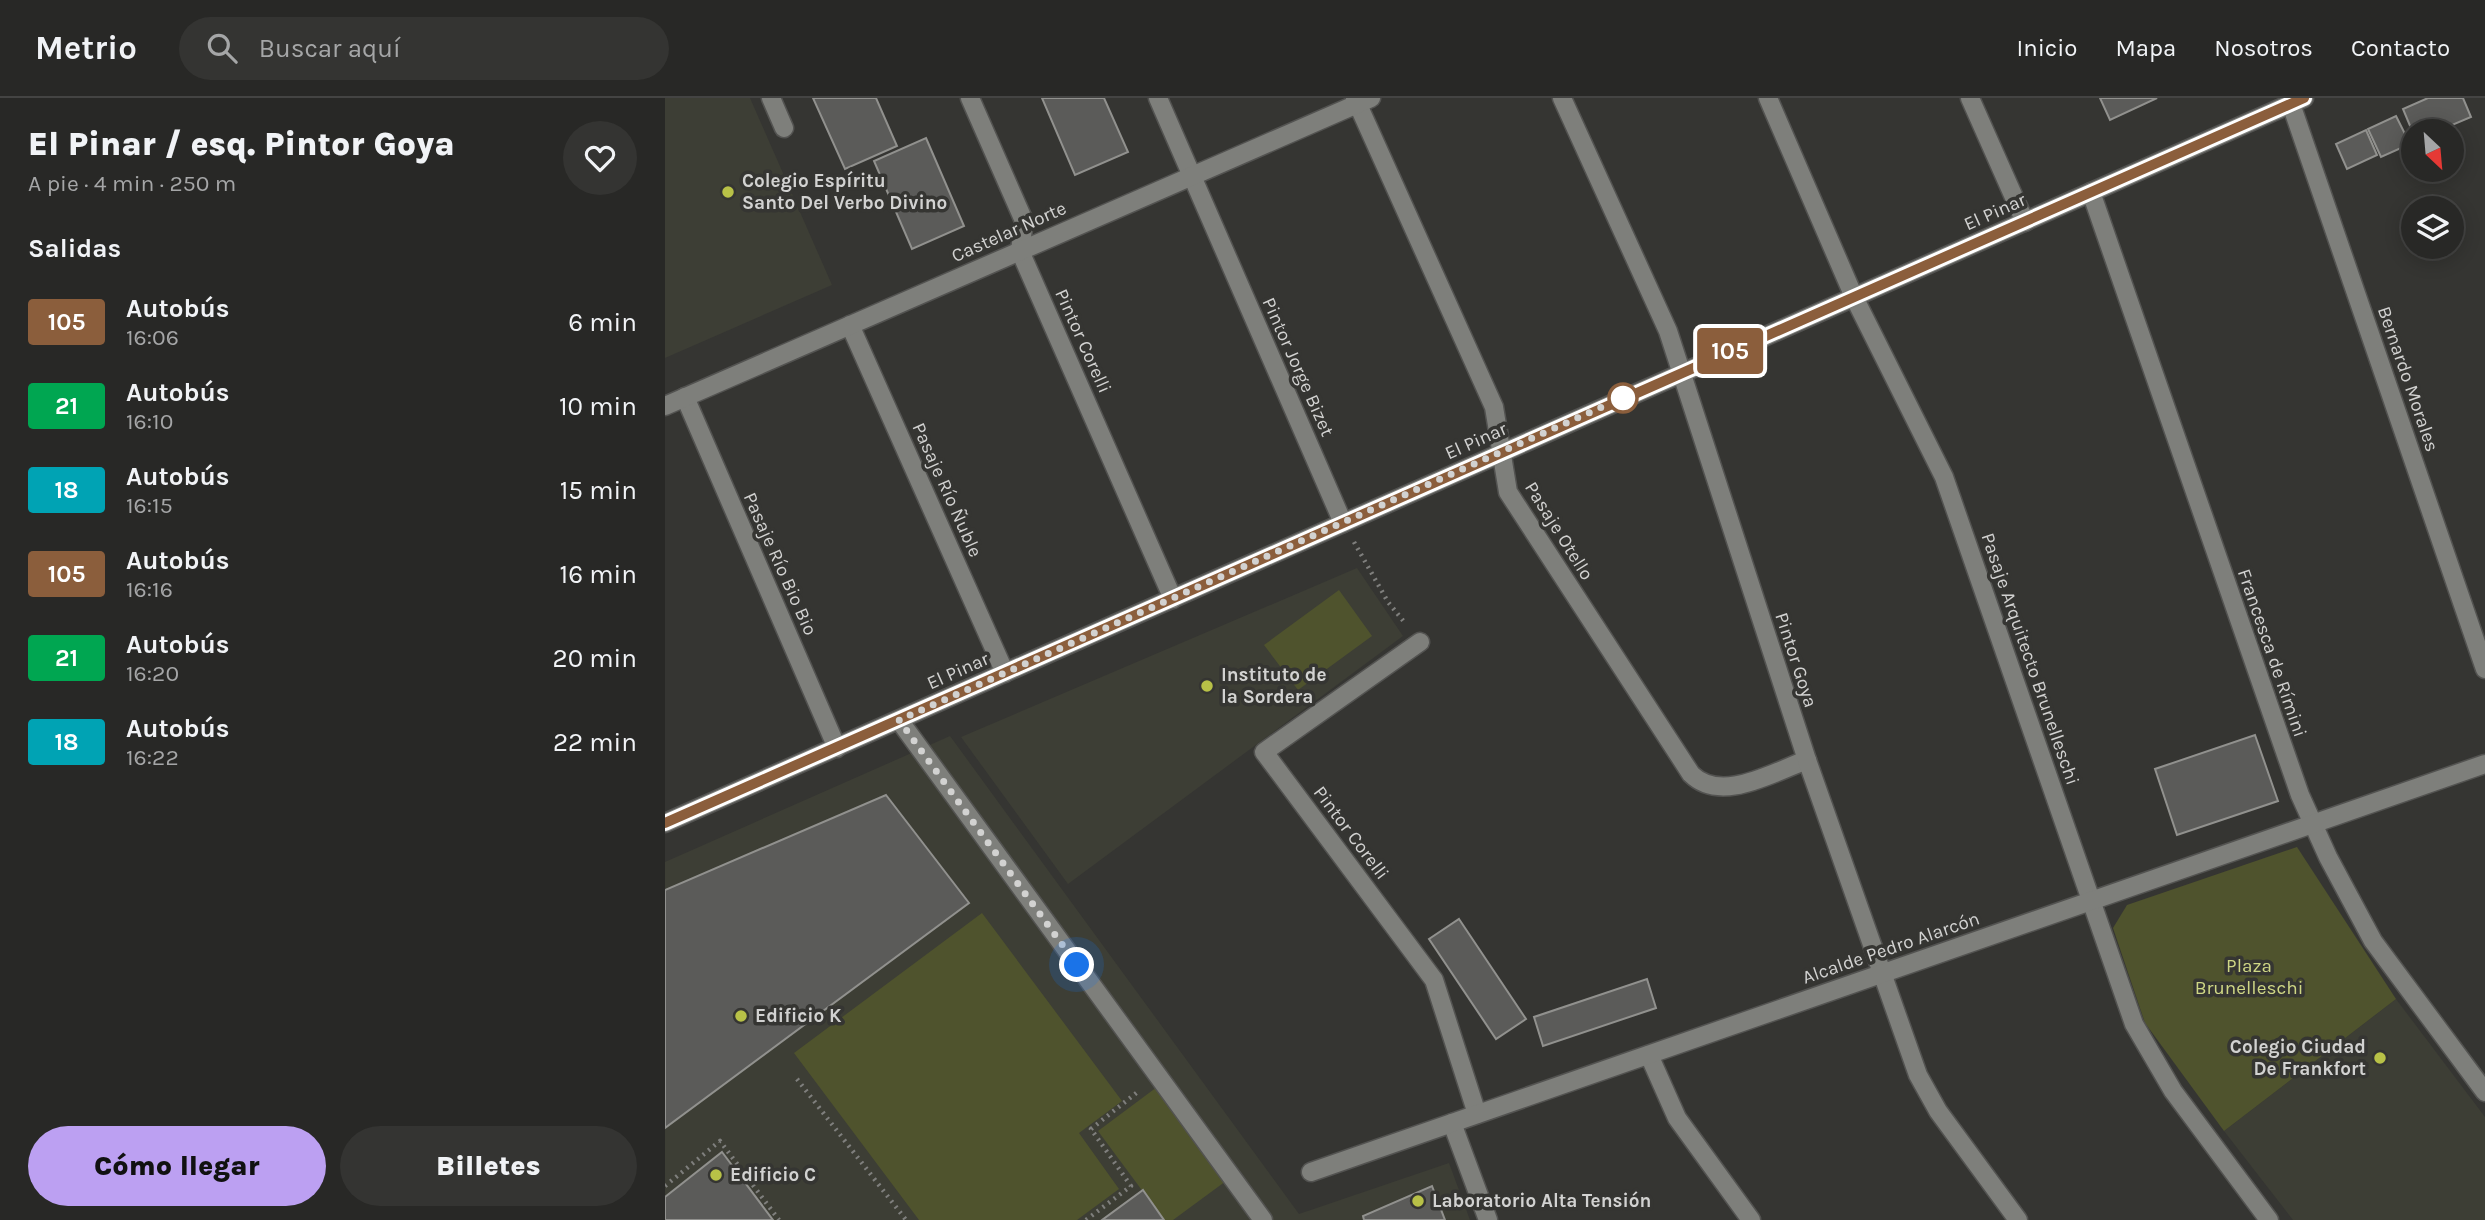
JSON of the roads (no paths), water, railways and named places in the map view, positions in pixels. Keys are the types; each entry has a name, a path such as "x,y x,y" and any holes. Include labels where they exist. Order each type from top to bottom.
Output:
{"street":[{"path":"771,98 784,128"},
{"name":"Pintor Corelli","path":"969,98 1024,221 1020,251 1173,599"},
{"name":"Pintor Jorge Bizet","path":"1158,98 1190,177 1343,523"},
{"name":"Pintor Goya","path":"1562,98 1668,331 1807,760 1927,1093 2018,1220"},
{"name":"Pasaje Arquitecto Brunelleschi","path":"1767,98 1854,297 1947,486 2125,1003 2147,1049 2173,1091 2269,1220"},
{"path":"1970,98 2025,222"},
{"name":"Castelar Norte","path":"665,406 1361,100"},
{"name":"Pasaje Otello","path":"1361,100 1494,407 1508,492 1692,774 1705,785 1724,788 1807,760"},
{"name":"El Pinar","path":"667,818 837,748 2297,101"},
{"name":"Bernardo Morales","path":"2297,101 2485,669"},
{"name":"Francesca de Rímini","path":"2091,192 2290,767 2314,824 2374,941 2485,1092"},
{"name":"Pasaje Río Ñuble","path":"850,325 1005,673"},
{"name":"Pasaje Río Bio Bio","path":"685,397 837,748"},
{"name":"Pintor Corelli","path":"1420,642 1264,752 1434,980 1477,1114"},
{"path":"899,720 1263,1220"},
{"name":"Alcalde Pedro Alarcón","path":"1311,1172 2485,764"},
{"path":"1649,1055 1677,1118 1751,1220"},
{"path":"1452,1123 1488,1220"}],"place":[{"name":"Colegio Espíritu Santo Del Verbo Divino","path":"728,192"},
{"name":"Instituto de la Sordera","path":"1207,686"},
{"name":"Edificio K","path":"741,1016"},
{"name":"Colegio Ciudad De Frankfort","path":"2380,1058"},
{"name":"Edificio C","path":"716,1175"},
{"name":"Laboratorio Alta Tensión","path":"1418,1201"}],"park label":[{"name":"Plaza Brunelleschi","path":"2249,977"}]}
